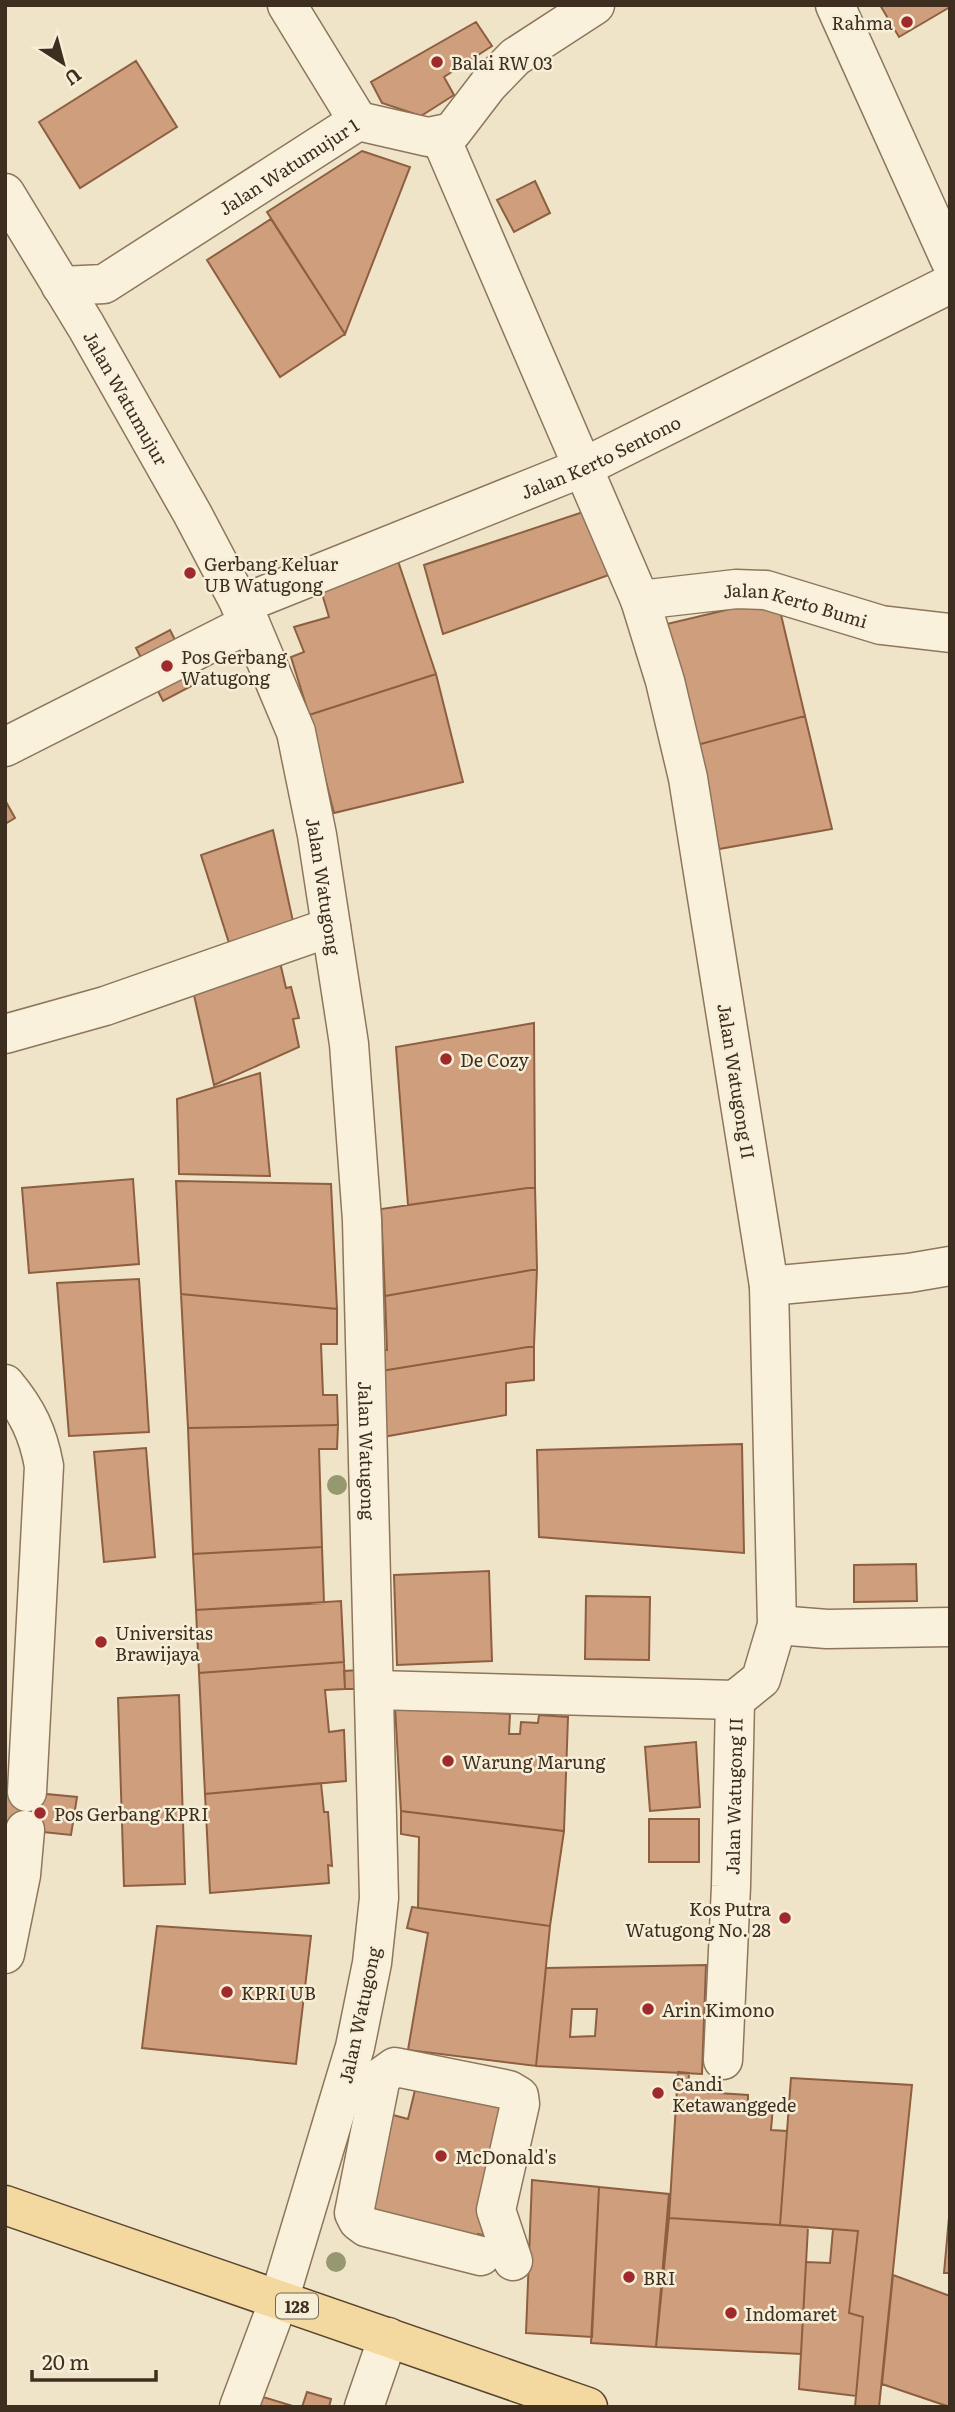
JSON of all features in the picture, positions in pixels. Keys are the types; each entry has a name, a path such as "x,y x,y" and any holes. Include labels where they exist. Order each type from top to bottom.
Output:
{"main road":[{"name":"128","path":"5,2205 387,2337 566,2403"}],"street":[{"name":"Jalan Watumujur 1","path":"104,284 358,121 288,5"},
{"path":"358,121 428,137 452,132 515,57 595,5"},
{"path":"835,5 950,260"},
{"name":"Jalan Watugong II","path":"376,1690 735,1700 761,1679 777,1625 769,1286 688,778 665,681 640,600 440,136"},
{"name":"Jalan Watumujur","path":"5,193 86,326 245,614"},
{"path":"61,286 104,284 86,326"},
{"name":"Jalan Kerto Sentono","path":"5,747 245,614 584,467 950,284"},
{"name":"Jalan Kerto Bumi","path":"640,600 736,589 766,590 881,625 950,633"},
{"name":"Jalan Watugong","path":"239,2407 279,2300 355,2048 372,1963 379,1898 376,1690 362,1220 349,1044 296,732 245,614"},
{"path":"5,1034 105,1006 331,928"},
{"path":"769,1286 909,1273 950,1266"},
{"path":"5,1384 22,1405 39,1436 44,1466 27,1792"},
{"path":"777,1625 827,1629 950,1627"},
{"name":"Jalan Watugong II","path":"723,2060 731,1886 735,1700"},
{"path":"5,1954 13,1873 25,1830"},
{"path":"396,2067 509,2090 519,2096 520,2104 496,2210 497,2258 366,2227 358,2221 354,2213 381,2077 386,2070 396,2067"},
{"path":"364,2407 387,2337"}],"building":[{"name":"Rahma","path":"880,5 950,5 950,7 899,37"},
{"name":"Balai RW 03","path":"476,22 492,46 444,77 454,95 421,116 382,103 371,82"},
{"path":"136,61 177,127 80,188 39,122"},
{"path":"362,151 410,167 345,334 267,212"},
{"path":"535,181 550,213 514,232 497,200"},
{"path":"271,219 345,334 280,377 207,260"},
{"path":"586,511 609,575 443,634 424,565"},
{"path":"397,558 436,674 309,715 291,657 304,652 294,627 329,617 320,587"},
{"path":"777,598 805,716 697,745 667,624"},
{"name":"Pos Gerbang Watugong","path":"170,630 197,683 163,701 136,648"},
{"path":"436,674 463,782 334,813 309,715"},
{"path":"805,716 832,829 719,849 697,745"},
{"path":"5,800 15,818 5,824"},
{"path":"273,830 294,926 230,946 201,855"},
{"path":"279,958 286,988 291,987 299,1018 293,1019 299,1047 214,1085 192,986"},
{"path":"534,1023 535,1187 408,1205 396,1047"},
{"path":"260,1073 270,1176 179,1174 177,1099"},
{"path":"133,1179 139,1264 29,1273 22,1188"},
{"path":"176,1181 331,1184 337,1309 181,1294"},
{"path":"535,1187 537,1269 385,1296 381,1209"},
{"path":"537,1269 534,1346 381,1371 379,1350 387,1350 385,1296"},
{"path":"139,1279 149,1432 69,1436 57,1283"},
{"path":"181,1294 337,1309 337,1344 321,1344 323,1395 337,1395 338,1425 188,1428"},
{"path":"534,1346 534,1380 506,1383 506,1415 383,1437 381,1371"},
{"path":"338,1425 337,1449 319,1449 322,1547 193,1554 188,1428"},
{"path":"742,1444 744,1553 539,1537 537,1450"},
{"path":"146,1448 155,1557 104,1562 94,1452"},
{"path":"322,1547 324,1603 196,1610 193,1554"},
{"path":"916,1564 917,1601 854,1602 854,1565"},
{"path":"489,1571 492,1661 397,1665 394,1575"},
{"path":"586,1596 650,1597 649,1660 585,1659"},
{"path":"341,1601 344,1662 199,1673 196,1610"},
{"path":"344,1662 345,1689 325,1690 329,1732 344,1730 346,1781 205,1794 199,1673"},
{"path":"359,1670 360,1689 345,1689 344,1671"},
{"path":"179,1695 185,1884 124,1886 118,1698"},
{"path":"395,1707 510,1714 509,1734 520,1734 521,1722 538,1723 539,1715 568,1717 564,1831 401,1811"},
{"path":"696,1742 700,1807 650,1811 645,1747"},
{"path":"321,1783 324,1812 328,1812 332,1866 328,1865 329,1883 210,1893 205,1794"},
{"name":"Pos Gerbang KPRI","path":"5,1790 77,1797 71,1835 5,1828"},
{"path":"401,1811 564,1831 550,1926 418,1908 419,1837 401,1834"},
{"path":"649,1819 699,1819 699,1862 649,1862"},
{"path":"412,1907 550,1926 536,2066 408,2050 428,1933 407,1928"},
{"name":"KPRI UB","path":"157,1926 311,1936 296,2064 142,2048"},
{"path":"706,1965 702,2074 536,2066 546,1968","holes":["572,2009 597,2009 595,2036 570,2037"]},
{"path":"678,2072 689,2073 688,2091 748,2095 748,2105 773,2106 771,2130 787,2131 780,2225 669,2218"},
{"path":"791,2078 912,2085 879,2407 855,2407 863,2317 849,2313 858,2231 780,2225"},
{"name":"McDonald's","path":"415,2090 496,2098 522,2146 502,2240 478,2234 474,2248 364,2212 393,2115 408,2119"},
{"path":"532,2180 599,2187 592,2337 526,2333"},
{"name":"BRI","path":"599,2187 669,2194 656,2347 591,2343"},
{"path":"950,2206 950,2273 944,2273"},
{"path":"669,2218 808,2227 801,2354 656,2347"},
{"path":"833,2229 858,2231 849,2313 863,2317 856,2396 799,2389 806,2262 830,2263"},
{"path":"893,2275 950,2296 950,2407 882,2384"},
{"path":"307,2392 331,2399 329,2407 302,2407"},
{"path":"250,2393 296,2407 245,2407"}],"place":[{"name":"Rahma","path":"907,22"},
{"name":"Balai RW 03","path":"437,62"},
{"name":"Gerbang Keluar UB Watugong","path":"190,573"},
{"name":"Pos Gerbang Watugong","path":"167,666"},
{"name":"De Cozy","path":"446,1059"},
{"name":"Universitas Brawijaya","path":"101,1642"},
{"name":"Warung Marung","path":"448,1761"},
{"name":"Pos Gerbang KPRI","path":"40,1813"},
{"name":"Kos Putra Watugong No. 28","path":"785,1918"},
{"name":"KPRI UB","path":"227,1992"},
{"name":"Arin Kimono","path":"648,2009"},
{"name":"Candi Ketawanggede","path":"658,2093"},
{"name":"McDonald's","path":"441,2156"},
{"name":"BRI","path":"629,2277"},
{"name":"Indomaret","path":"731,2313"}]}
